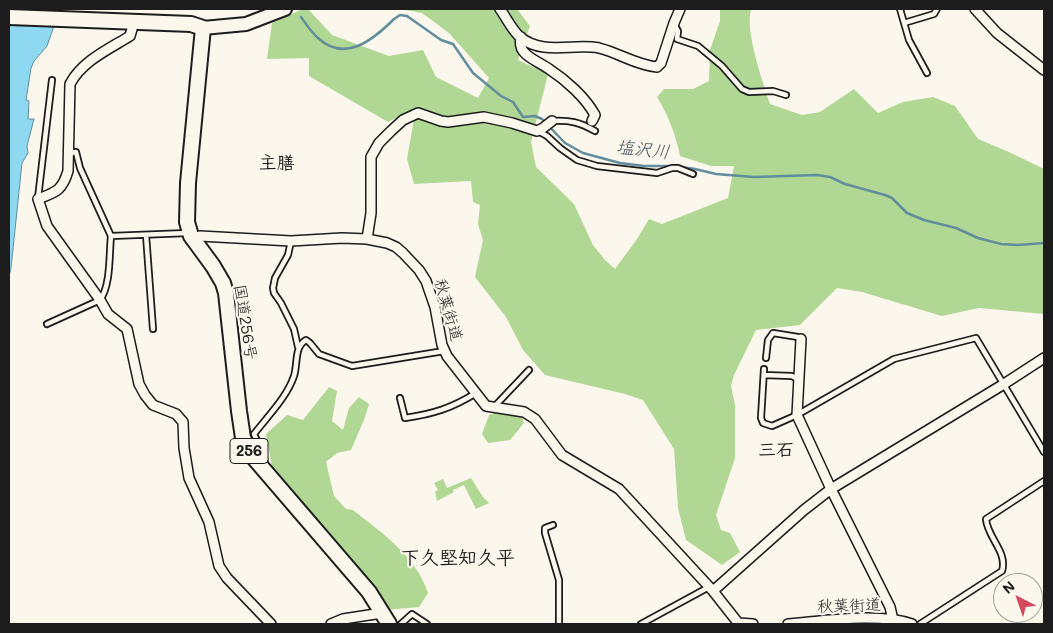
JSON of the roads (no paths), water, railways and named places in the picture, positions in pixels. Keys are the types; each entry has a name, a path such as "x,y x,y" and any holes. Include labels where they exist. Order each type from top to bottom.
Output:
{"highway":[{"path":"9,17 191,24 203,28 188,183 187,222 191,236"},
{"name":"国道256号","path":"191,236 214,266 226,293 232,336 235,384 247,448 265,473 369,592 386,618"}],"main road":[{"path":"203,28 246,24 285,9"}],"street":[{"path":"500,9 520,37 540,47 585,46 602,49 646,66 657,67 661,63 680,9"},
{"path":"976,9 997,33 1044,70"},
{"path":"134,22 130,36 75,74 70,84 69,153 65,182 59,190 38,199 47,226 108,314 126,329 139,384 145,395 153,404 176,414 183,422 184,448 189,478 209,522 219,566 227,578 271,624"},
{"path":"520,37 522,50 528,56 551,70 591,106 596,115 592,121"},
{"path":"367,239 371,212 370,157 379,143 403,120 418,113 448,122 484,117 540,130 552,121"},
{"name":"秋葉街道","path":"191,236 290,241 342,238 367,239 396,247 419,270 426,281 435,307 444,351 486,406 524,412 535,419 562,455 619,489 711,589 739,623 753,624"},
{"path":"801,339 797,415 831,489 890,607 890,622"},
{"path":"711,589 831,489 1044,358"},
{"path":"331,624 344,619 386,618"},
{"name":"秋葉街道","path":"788,624 863,619 912,624"}],"lane":[{"path":"900,9 909,40 927,73"},
{"path":"904,24 934,14 937,9"},
{"path":"674,23 678,30 677,39 698,46 722,66 742,89 749,92 773,90 786,95"},
{"path":"38,199 52,80"},
{"path":"552,121 569,120 595,131"},
{"path":"540,130 577,160 598,166 657,173 678,168 693,174"},
{"path":"47,324 100,300 104,295 106,286 110,236 80,168 76,152 69,153"},
{"path":"146,235 153,329"},
{"name":"秋葉街道","path":"110,236 191,236"},
{"path":"265,473 264,456 254,434 291,386 295,373 298,347 294,329 273,288 275,278 288,255 290,241"},
{"path":"766,358 768,340 773,333 801,339"},
{"path":"764,369 762,418 763,423 772,426 797,415 894,359 976,338 1044,452"},
{"path":"298,347 306,340 320,354 352,366 444,351"},
{"path":"494,407 530,370"},
{"path":"764,375 792,376 799,381"},
{"path":"400,398 405,418 431,414 461,402 476,393"},
{"path":"920,624 1002,571 1002,557 986,525 986,519 1044,481"},
{"path":"553,525 546,528 545,533 559,580 559,624"},
{"path":"641,624 711,589"},
{"path":"401,624 412,614 427,624"}],"water":[{"path":"9,9 60,9 47,46 34,61 31,68 26,100 29,101 28,119 34,119 27,146 28,153 22,163 9,276"}],"waterway":[{"name":"塩沢川","path":"301,17 315,36 328,45 338,49 348,49 368,41 400,15 407,16 441,40 453,44 473,73 501,96 513,102 523,117 535,116 542,119 565,143 583,153 620,163 644,166 673,166 716,174 754,177 817,175 830,177 845,184 885,195 892,198 907,213 924,220 956,228 978,238 1001,244 1044,243"}],"district":[{"name":"主膳","path":"277,163"},
{"name":"三石","path":"776,450"},
{"name":"下久堅知久平","path":"458,558"}]}
